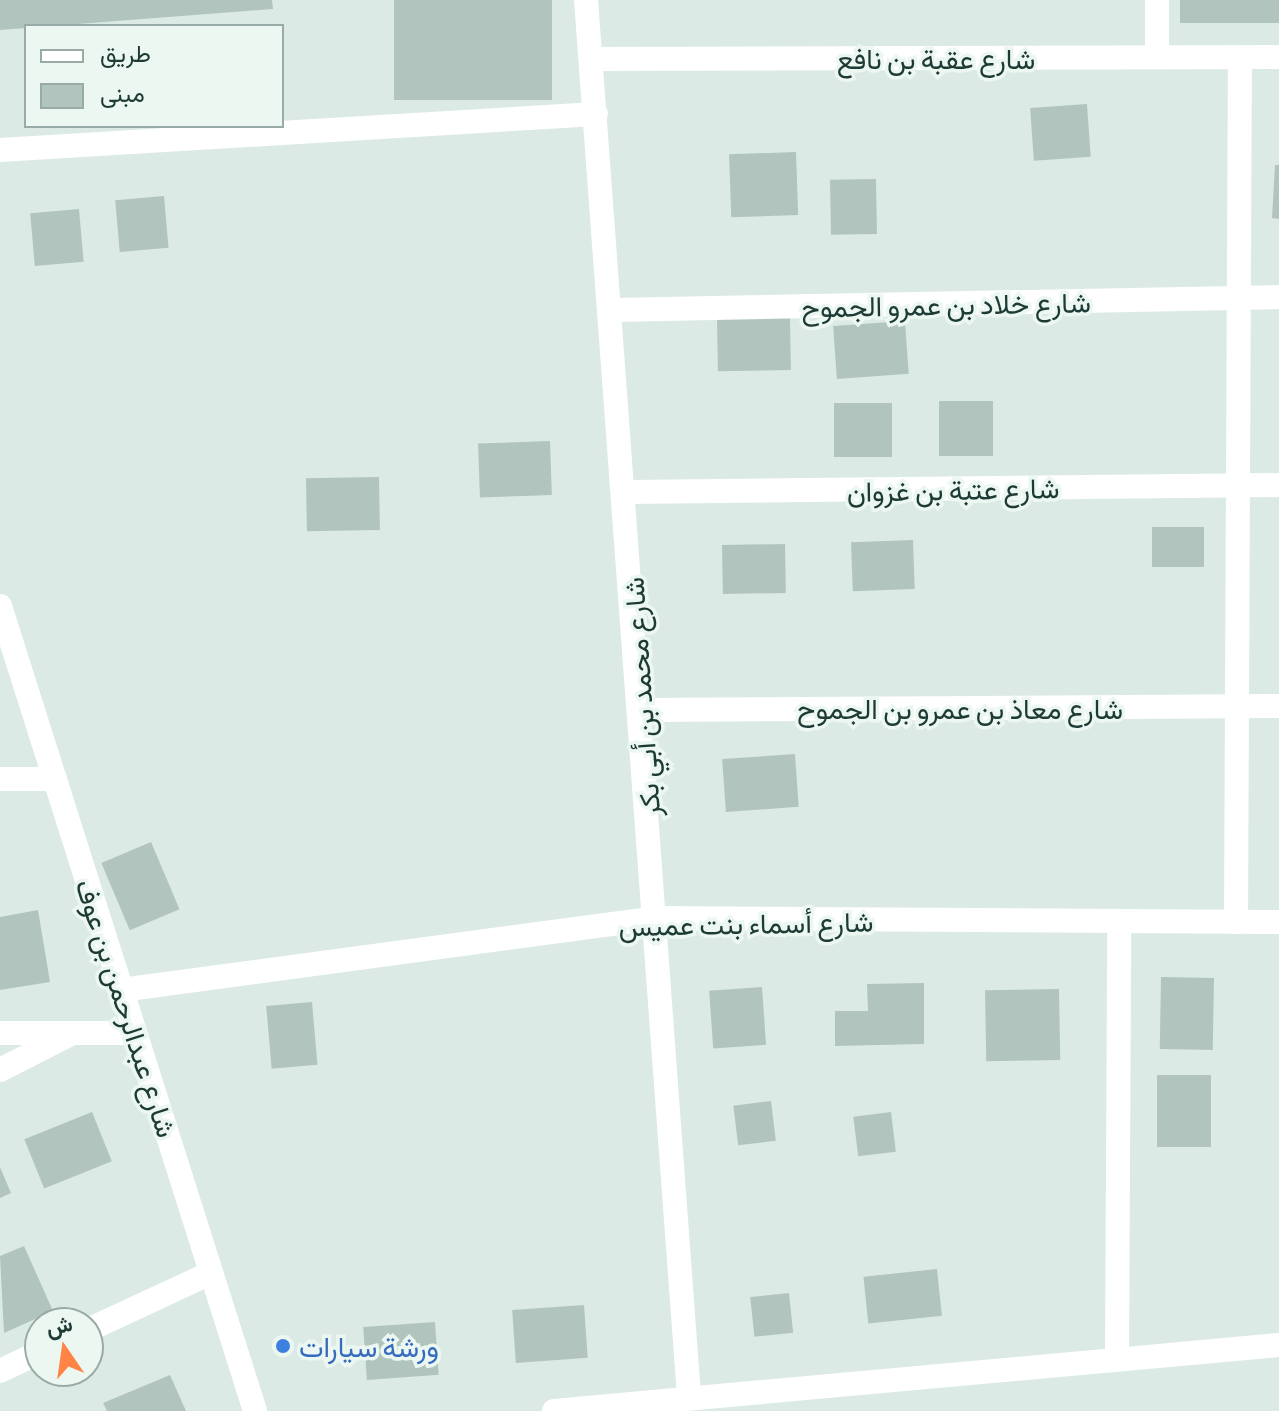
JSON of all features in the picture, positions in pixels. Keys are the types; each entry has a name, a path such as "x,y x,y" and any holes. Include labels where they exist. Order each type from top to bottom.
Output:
{"street":[{"name":"شارع محمد بن أبي بكر","path":"586,0 614,310 689,1395"},
{"path":"1157,0 1157,57"},
{"path":"1236,922 1240,57"},
{"name":"شارع عقبة بن نافع","path":"592,59 1279,57"},
{"path":"0,150 596,114"},
{"name":"شارع خلاد بن عمرو الجموح","path":"614,310 1279,297"},
{"name":"شارع عتبة بن غزوان","path":"626,492 1279,485"},
{"name":"شارع عبدالرحمن بن عوف","path":"0,606 255,1411"},
{"name":"شارع معاذ بن عمرو بن الجموح","path":"641,710 1279,706"},
{"path":"0,779 55,779"},
{"name":"شارع أسماء بنت عميس","path":"121,990 656,918 1279,922"},
{"path":"1117,1359 1119,921"},
{"path":"0,1033 135,1033"},
{"path":"0,1070 74,1033"},
{"path":"104,1323 211,1273"},
{"path":"554,1411 689,1395 1279,1345"},
{"path":"0,1371 24,1360"}],"building":[{"path":"0,0 272,0 273,9 78,24 24,24 24,28 0,30"},
{"path":"394,0 552,0 552,100 394,100"},
{"path":"1180,0 1279,0 1279,23 1180,23"},
{"path":"1087,104 1091,157 1034,161 1030,108"},
{"path":"796,152 798,215 731,217 729,154"},
{"path":"1275,165 1279,165 1279,219 1272,218"},
{"path":"876,179 877,234 831,235 830,180"},
{"path":"164,196 169,248 120,252 115,200"},
{"path":"79,209 84,262 35,266 30,213"},
{"path":"790,317 791,370 718,371 717,318"},
{"path":"905,321 909,374 837,379 833,326"},
{"path":"939,401 993,401 993,456 939,456"},
{"path":"834,403 892,403 892,457 834,457"},
{"path":"550,441 552,495 480,497 478,444"},
{"path":"379,477 380,530 307,531 306,478"},
{"path":"1152,527 1204,527 1204,567 1152,567"},
{"path":"913,540 915,589 853,591 851,542"},
{"path":"785,544 786,593 723,594 722,545"},
{"path":"795,754 799,807 726,812 722,759"},
{"path":"151,842 180,909 130,930 101,863"},
{"path":"38,910 50,982 0,990 0,917"},
{"path":"1161,977 1214,978 1213,1050 1160,1049"},
{"path":"924,983 924,1044 835,1046 835,1011 868,1011 867,984"},
{"path":"762,987 766,1045 713,1049 709,991"},
{"path":"1059,989 1060,1060 986,1061 985,990"},
{"path":"312,1002 317,1065 272,1069 266,1006"},
{"path":"1157,1075 1211,1075 1211,1147 1157,1147"},
{"path":"771,1101 776,1141 738,1145 733,1106"},
{"path":"92,1112 112,1161 44,1188 24,1139"},
{"path":"891,1112 896,1152 858,1156 853,1117"},
{"path":"0,1167 11,1193 0,1198"},
{"path":"24,1246 51,1307 24,1307 24,1324 4,1333 0,1256"},
{"path":"937,1269 942,1316 868,1323 863,1277"},
{"path":"789,1293 793,1333 754,1337 750,1297"},
{"path":"584,1305 588,1358 516,1363 512,1310"},
{"path":"435,1322 439,1375 367,1380 363,1327"},
{"path":"170,1375 186,1411 107,1411 103,1403"}],"place":[{"name":"ورشة سيارات","path":"283,1346"}]}
